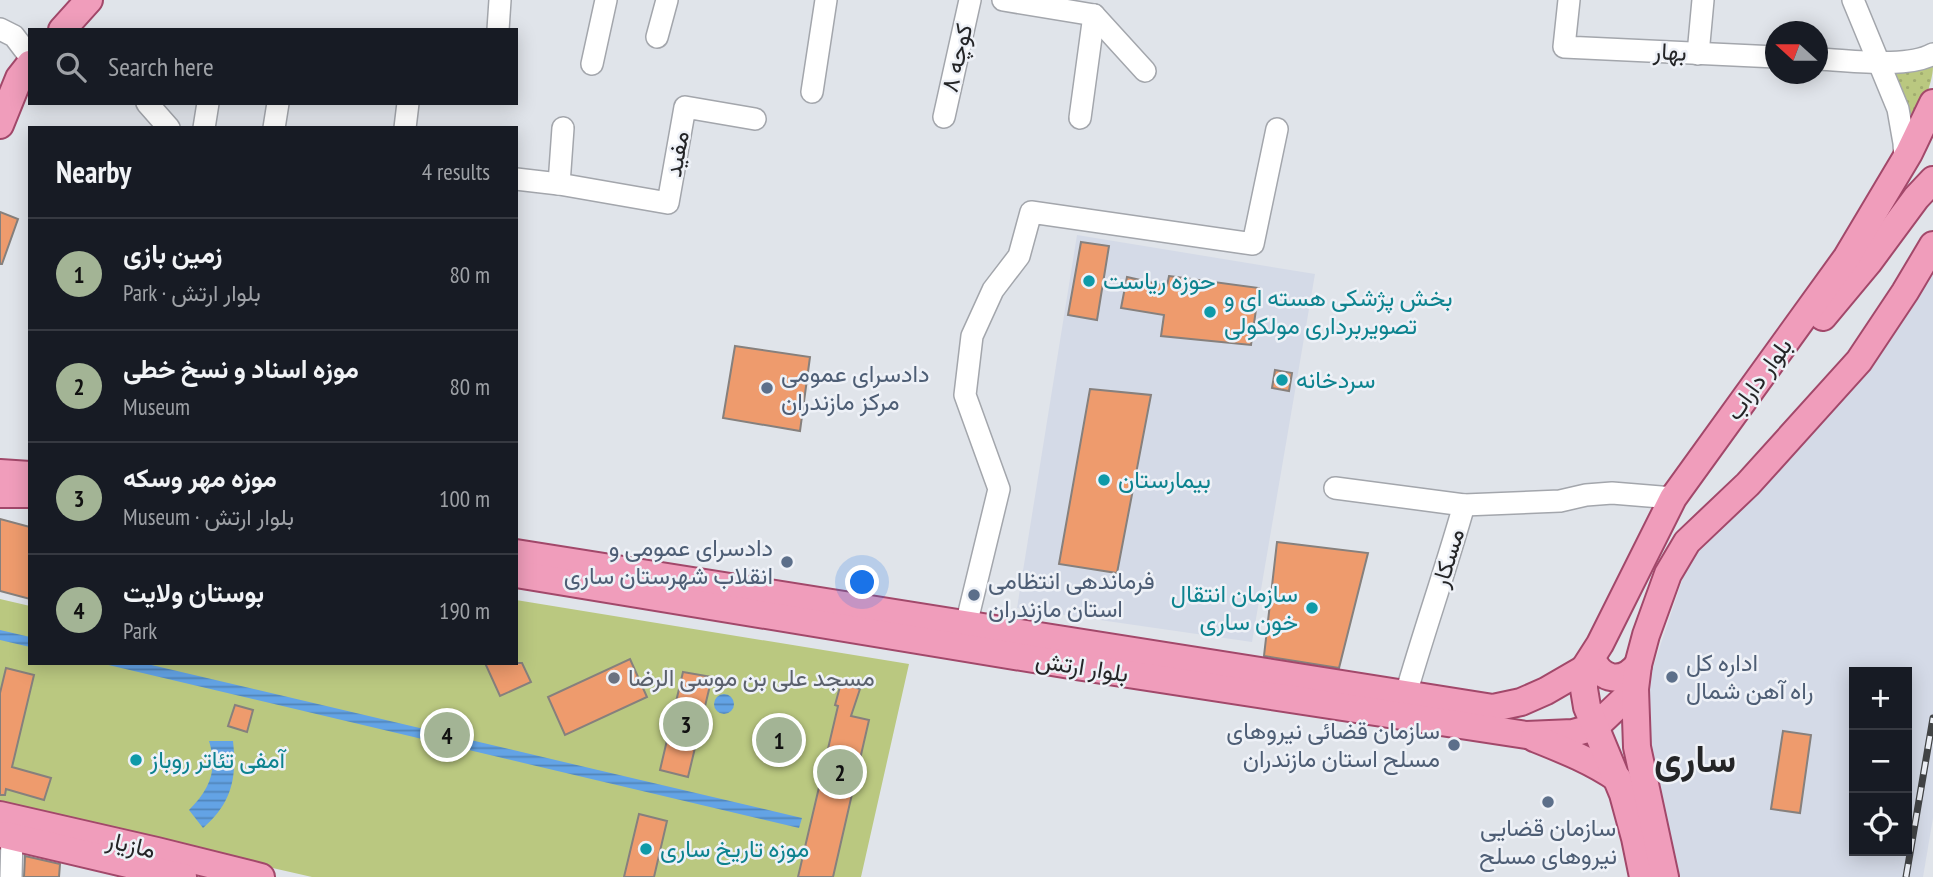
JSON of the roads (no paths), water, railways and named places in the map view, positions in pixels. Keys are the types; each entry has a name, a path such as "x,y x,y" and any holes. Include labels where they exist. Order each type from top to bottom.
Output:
{"main road":[{"path":"0,125 19,78 28,67"},
{"name":"بلوار داراب","path":"1588,664 1672,498 1847,257 1915,152 1933,103"},
{"path":"1659,523 1716,466 1815,327 1925,189"},
{"path":"1665,877 1637,747 1636,677 1654,610 1668,574 1712,507 1847,351 1895,287 1933,229"},
{"path":"1687,542 1748,484 1858,361 1933,245"},
{"path":"0,473 28,475"},
{"path":"0,494 28,494"},
{"name":"بلوار ارتش","path":"518,553 964,636"},
{"name":"بلوار ارتش","path":"518,574 964,636 1526,735 1573,733 1595,727"},
{"name":"بلوار ارتش","path":"1076,654 1406,694 1493,708 1521,702 1546,691 1588,664"},
{"path":"1636,677 1632,672 1613,678 1588,664 1584,689 1587,707 1618,779 1643,877"},
{"path":"1595,727 1636,677"},
{"path":"1526,735 1582,758 1618,779"},
{"name":"مازیار","path":"4,828 153,873 183,877"},
{"name":"مازیار","path":"4,828 157,850 261,877"}],"street":[{"path":"498,28 500,0"},
{"path":"592,64 606,0"},
{"path":"657,37 667,0"},
{"path":"812,92 826,0"},
{"name":"کوچه ۸","path":"944,117 971,0"},
{"path":"1003,0 1094,16 1145,71"},
{"name":"بهار","path":"1569,0 1564,47 1765,57"},
{"path":"1698,54 1703,0"},
{"path":"1853,0 1890,85 1903,134 1915,152"},
{"path":"1080,117 1094,16"},
{"path":"0,29 14,36 28,54"},
{"path":"1828,60 1913,61 1933,54"},
{"path":"149,105 167,126"},
{"path":"204,126 208,105"},
{"path":"274,126 278,105"},
{"path":"405,126 408,105"},
{"name":"مفید","path":"518,179 668,203 685,107 755,118"},
{"path":"559,184 563,128"},
{"path":"964,636 999,489 965,395 972,336 993,289 1019,256 1031,212 1252,244 1277,129"},
{"name":"مسکار","path":"1335,488 1464,505 1406,694"},
{"path":"1464,505 1560,501 1612,493 1672,498"},
{"path":"4,828 11,877"}],"water":[{"path":"0,630 28,637 28,647 0,640"},
{"path":"108,665 152,665 802,818 799,828"},
{"path":"724,694 731,697 734,704 731,711 724,714 717,711 714,704 717,697"},
{"path":"209,741 233,741 234,767 226,799 213,819 203,828 189,810 207,787 210,778 213,761"}],"railway":[{"path":"1906,877 1933,718"}],"place":[{"name":"حوزه ریاست","path":"1089,281"},
{"name":"بخش پژشکی هسته ای و تصویربرداری مولکولی","path":"1210,312"},
{"name":"سردخانه","path":"1282,380"},
{"name":"دادسرای عمومی مرکز مازندران","path":"767,388"},
{"name":"بیمارستان","path":"1104,480"},
{"name":"دادسرای عمومی و انقلاب شهرستان ساری","path":"787,562"},
{"name":"فرماندهی انتظامی استان مازندران","path":"974,595"},
{"name":"سازمان انتقال خون ساری","path":"1312,608"},
{"name":"اداره کل راه آهن شمال","path":"1672,677"},
{"name":"مسجد علی بن موسی الرضا","path":"614,678"},
{"name":"موزه مهر وسکه","path":"686,724"},
{"name":"بوستان ولایت","path":"447,735"},
{"name":"زمین بازی","path":"779,740"},
{"name":"سازمان قضائی نیروهای مسلح استان مازندران","path":"1454,745"},
{"name":"آمفی تئاتر روباز","path":"136,760"},
{"name":"موزه اسناد و نسخ خطی","path":"840,772"},
{"name":"سازمان قضایی نیروهای مسلح","path":"1548,802"},
{"name":"موزه تاریخ ساری","path":"646,849"}],"district":[{"name":"ساری","path":"1695,759"}]}
